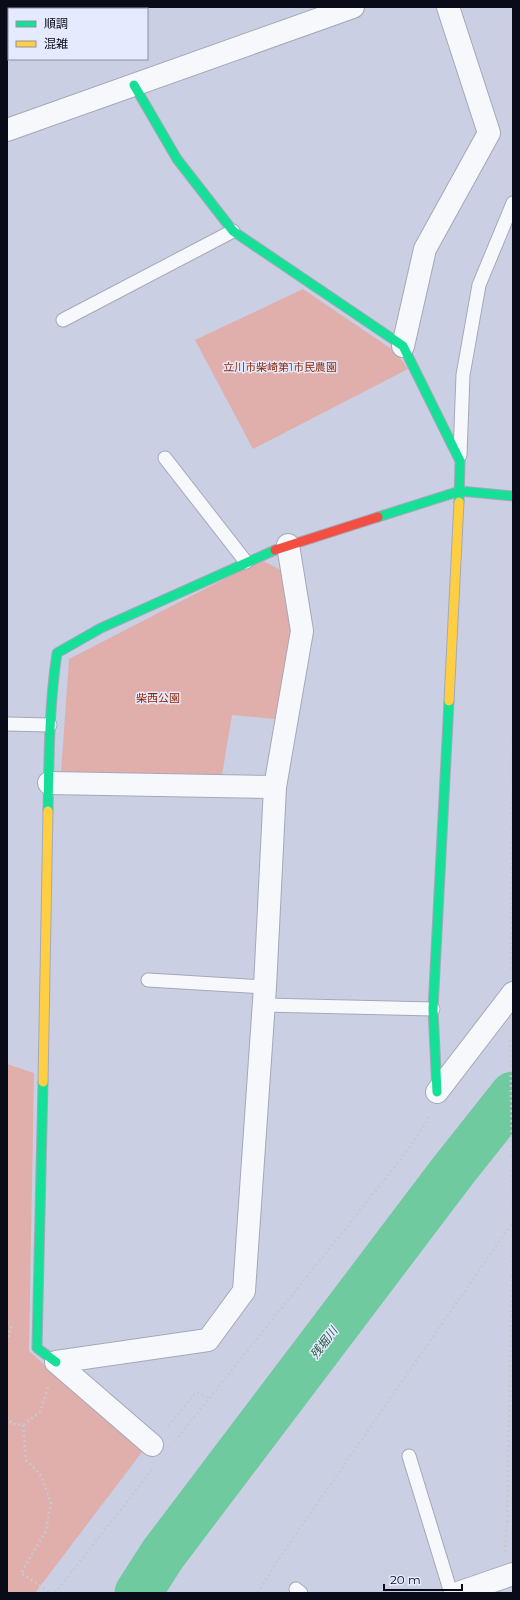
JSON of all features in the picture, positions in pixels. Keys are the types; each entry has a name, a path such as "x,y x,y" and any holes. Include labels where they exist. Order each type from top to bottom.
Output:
{"street":[{"path":"7,130 353,7"},
{"path":"403,346 425,248 489,133 448,7"},
{"path":"134,85 177,159 233,230 403,346 460,461 460,491 433,1009 437,1092"},
{"path":"152,1445 56,1362 37,1348 50,725 53,681 57,653 101,628 246,562 288,545 460,491 513,496"},
{"path":"56,1362 208,1340 244,1291 265,996 275,787 302,631 288,545"},
{"path":"49,783 275,787"},
{"path":"437,1092 512,994"},
{"path":"458,1593 513,1574"}],"lane":[{"path":"460,461 463,375 479,285 513,203"},
{"path":"63,320 233,230"},
{"path":"165,458 246,562"},
{"path":"7,724 50,725"},
{"path":"148,980 265,996 433,1009"},
{"path":"408,1456 451,1593"}],"path":[{"path":"512,994 513,712"},
{"path":"507,1522 513,1222 510,1035"},
{"path":"174,1442 406,1153 425,1124 437,1092"},
{"path":"258,1593 276,1563 513,1222"},
{"path":"7,1342 11,1327"},
{"path":"7,1417 12,1424 23,1425 40,1412 56,1362"},
{"path":"152,1445 196,1392 208,1398"},
{"path":"23,1425 26,1460 40,1474 51,1502 46,1531 21,1573 51,1593"},
{"path":"55,1593 154,1467"}],"green space":[{"name":"立川市柴崎第1市民農園","path":"303,289 396,352 408,369 253,449 195,340"},
{"name":"柴西公園","path":"261,560 281,570 294,632 275,719 232,715 222,775 61,773 69,659"},
{"path":"7,1064 34,1073 29,1351 142,1452 35,1593 7,1593"}],"building":[{"path":"47,7 126,7 126,8"}],"waterway":[{"name":"残堀川","path":"138,1593 163,1554 452,1172 513,1095"}],"traffic: fast":[{"path":"134,85 177,159 233,231 403,346 460,461 459,502"},
{"path":"378,517 460,491 513,496"},
{"path":"48,811 51,712 57,653 101,628 275,550"},
{"path":"437,1092 433,1009 449,701"},
{"path":"43,1082 37,1348 56,1362"}],"traffic: slow":[{"path":"449,701 459,502"},
{"path":"43,1082 48,811"}],"traffic: jam":[{"path":"275,550 378,517"}]}
